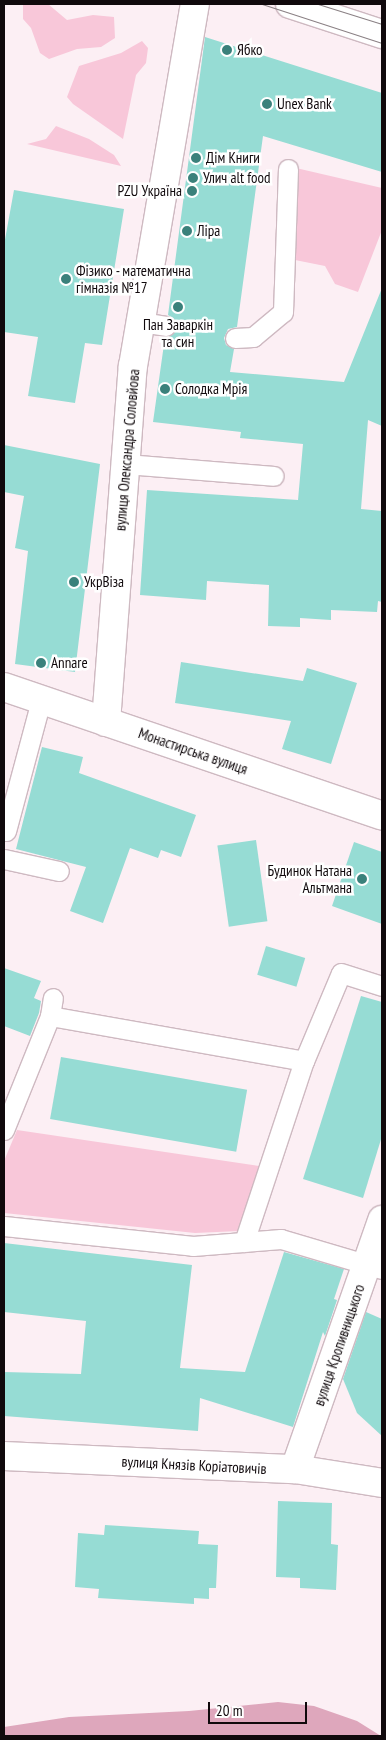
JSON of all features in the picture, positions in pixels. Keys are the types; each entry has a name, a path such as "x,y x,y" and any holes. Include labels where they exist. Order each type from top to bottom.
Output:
{"street":[{"name":"вулиця Олександра Соловйова","path":"106,722 133,366 153,324 195,4"},
{"path":"290,4 382,34"},
{"name":"Монастирська вулиця","path":"4,687 382,816"},
{"name":"вулиця Кропивницького","path":"295,1469 375,1267 382,1220"},
{"name":"вулиця Князів Коріатовичів","path":"4,1456 295,1469 382,1483"}],"lane":[{"path":"235,338 252,337 283,312 288,169"},
{"path":"126,464 274,476"},
{"path":"6,831 41,700"},
{"path":"4,859 59,871"},
{"path":"244,1242 304,1061 341,973 382,986"},
{"path":"4,1130 51,1007 304,1061"},
{"path":"4,1226 193,1246 281,1239 375,1267"}],"shaded area":[{"path":"23,4 48,4 67,20 93,15 114,17 115,38 101,47 77,49 49,59 40,53 31,28 23,19"},
{"path":"142,41 148,48 146,63 136,75 123,139 73,104 67,97 79,66 121,53"},
{"path":"56,126 89,139 114,155 121,166 27,144 46,139"},
{"path":"296,168 382,188 382,230 358,292 335,284 325,266 290,259"},
{"path":"17,1130 259,1166 239,1231 195,1233 4,1213 4,1161"},
{"path":"278,1702 314,1706 357,1721 381,1736 4,1736 4,1727 69,1717 189,1711"}],"building":[{"path":"205,37 382,93 382,172 263,136 237,327 228,329 224,338 226,345 234,349 230,372 344,382 382,288 382,426 368,420 361,509 382,511 382,602 378,601 377,612 331,610 331,620 300,618 300,627 268,626 269,585 207,581 206,600 140,595 147,490 298,500 303,444 240,438 241,432 153,422 165,337 174,333 177,327 173,318 168,315"},
{"path":"14,190 124,209 102,345 85,343 75,403 28,396 38,337 4,332 4,245"},
{"path":"4,445 100,464 75,672 15,664 28,551 15,548 24,496 4,492"},
{"path":"181,662 303,681 307,668 357,683 331,764 282,749 291,721 175,703"},
{"path":"42,747 83,757 79,773 196,815 181,857 161,850 158,858 130,848 103,923 70,911 86,867 16,849"},
{"path":"256,840 267,921 229,927 217,845"},
{"name":"Будинок Натана Альтмана","path":"354,842 382,852 382,924 332,906"},
{"path":"266,946 305,958 296,987 257,975"},
{"path":"4,968 41,981 34,998 41,1001 39,1013 30,1036 4,1026"},
{"path":"361,996 382,1002 382,1136 363,1198 303,1179"},
{"path":"61,1057 247,1090 236,1152 50,1119"},
{"path":"4,1243 192,1265 180,1368 245,1372 284,1252 344,1269 334,1299 337,1300 325,1336 323,1332 293,1427 200,1398 198,1431 4,1416 4,1372 81,1374 86,1321 4,1312"},
{"path":"366,1312 382,1319 382,1436 357,1413 343,1379"},
{"path":"278,1501 332,1503 331,1544 338,1545 336,1590 300,1588 300,1578 276,1577"},
{"path":"105,1525 199,1531 198,1544 218,1545 216,1588 209,1588 209,1599 194,1598 194,1604 98,1598 99,1589 75,1587 78,1533 104,1535"}],"tram line":[{"path":"262,4 382,43"},
{"path":"318,4 382,24"}],"place":[{"name":"Ябко","path":"227,50"},
{"name":"Unex Bank","path":"267,104"},
{"name":"Дім Книги","path":"196,158"},
{"name":"Улич alt food","path":"193,178"},
{"name":"PZU Україна","path":"192,191"},
{"name":"Ліра","path":"187,231"},
{"name":"Фізико - математична гімназія №17","path":"66,279"},
{"name":"Пан Заваркін та син","path":"178,307"},
{"name":"Солодка Мрія","path":"165,389"},
{"name":"УкрВіза","path":"74,582"},
{"name":"Annare","path":"41,663"},
{"name":"Будинок Натана Альтмана","path":"362,879"}]}
